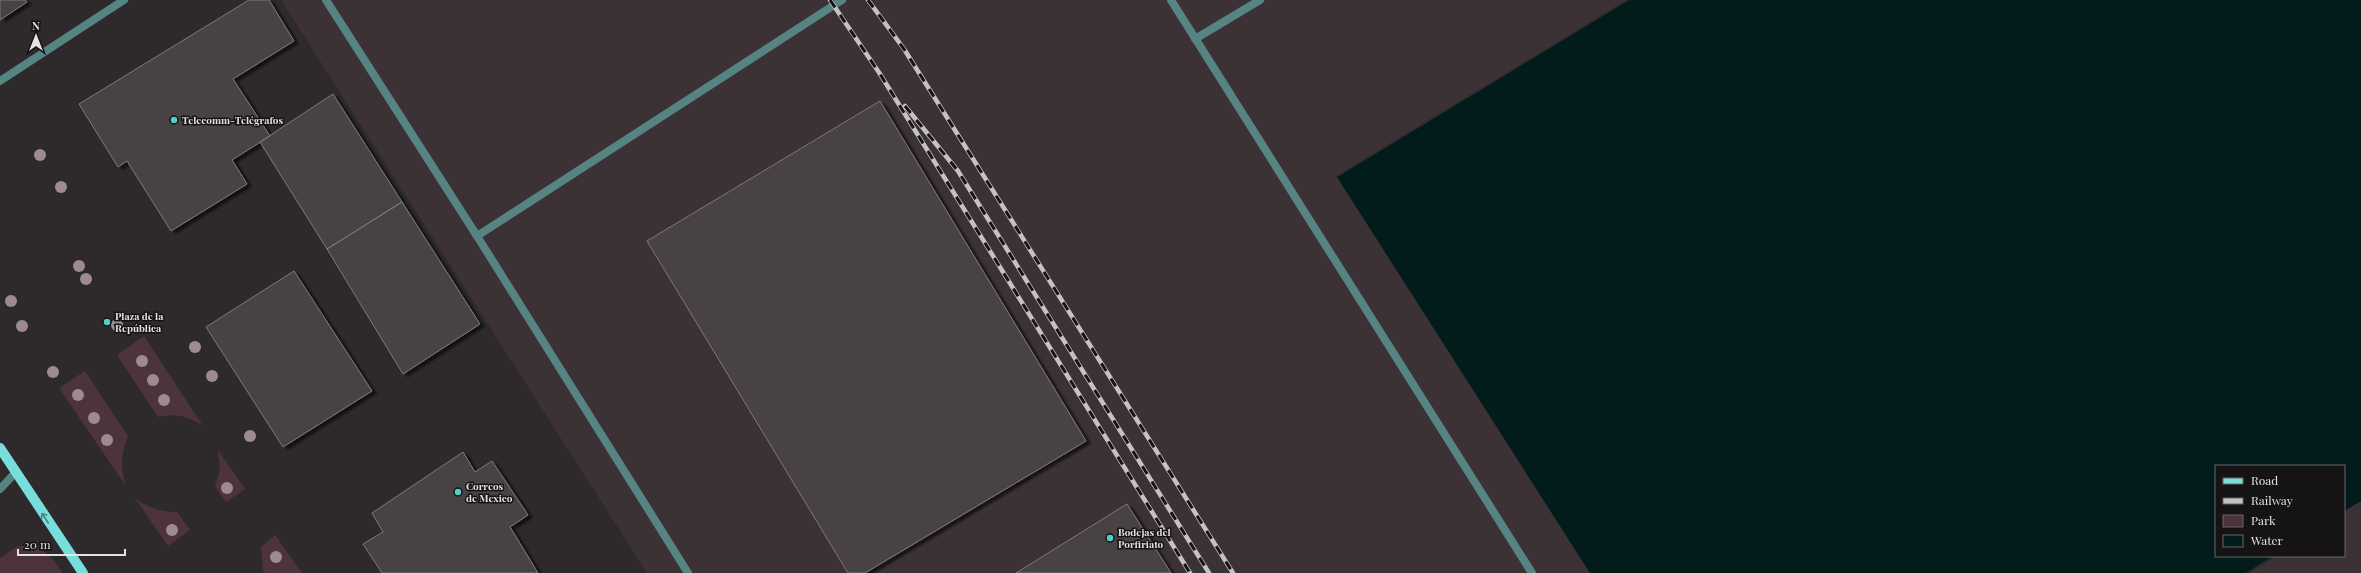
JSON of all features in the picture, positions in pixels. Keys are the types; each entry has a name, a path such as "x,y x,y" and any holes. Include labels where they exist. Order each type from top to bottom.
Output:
{"main road":[{"path":"0,448 15,473 83,573"}],"street":[{"path":"0,81 124,0"},
{"path":"326,0 477,236 688,573"},
{"path":"477,236 842,0"},
{"path":"1171,0 1532,573"},
{"path":"1195,39 1260,0"},
{"path":"0,489 15,473"}],"shaded area":[{"path":"281,0 1629,0 1337,177 1590,573 647,573"},
{"path":"2361,501 2361,573 2246,573 2271,557 2345,557 2345,510"}],"green space":[{"path":"144,336 203,426 192,420 176,415 158,417 117,355"},
{"path":"85,371 128,436 122,461 126,486 59,388"},
{"path":"218,450 245,489 226,502 215,486 220,470"},
{"path":"135,498 155,509 177,512 190,530 168,546"},
{"path":"275,535 302,573 265,573 263,570 261,547"},
{"path":"25,545 38,548 47,554 55,562 62,573 0,573 0,558 16,547"}],"water":[{"path":"1629,0 2361,0 2361,501 2345,510 2345,465 2215,465 2215,557 2271,557 2246,573 1590,573 1337,177"}],"pier":[{"path":"1626,0 1629,0 1337,177 1336,176"},
{"path":"2271,557 2274,557 2249,573 2246,573"}],"building":[{"path":"0,0 25,0 27,2 0,20"},
{"name":"Telecomm-Telégrafos","path":"249,0 269,0 294,41 233,79 270,136 232,160 247,184 171,231 127,161 118,167 79,104"},
{"path":"333,94 402,202 327,249 260,142"},
{"path":"880,101 1086,441 865,573 848,573 647,241"},
{"path":"402,202 480,324 403,374 327,249"},
{"path":"294,271 372,391 283,447 206,327"},
{"name":"Correos de Mexico","path":"463,452 475,472 492,461 528,515 510,527 538,573 382,573 363,544 383,532 372,513"},
{"name":"Bodejas del Porfiriato","path":"1127,504 1171,573 1016,573"}],"railway":[{"path":"830,0 880,74 1190,573"},
{"path":"868,0 904,49 1233,573"},
{"path":"905,106 958,171 1209,573"}],"place":[{"name":"Telecomm-Telégrafos","path":"174,120"},
{"name":"Plaza de la República","path":"107,322"},
{"name":"Correos de Mexico","path":"458,492"},
{"name":"Bodejas del Porfiriato","path":"1110,538"}]}
